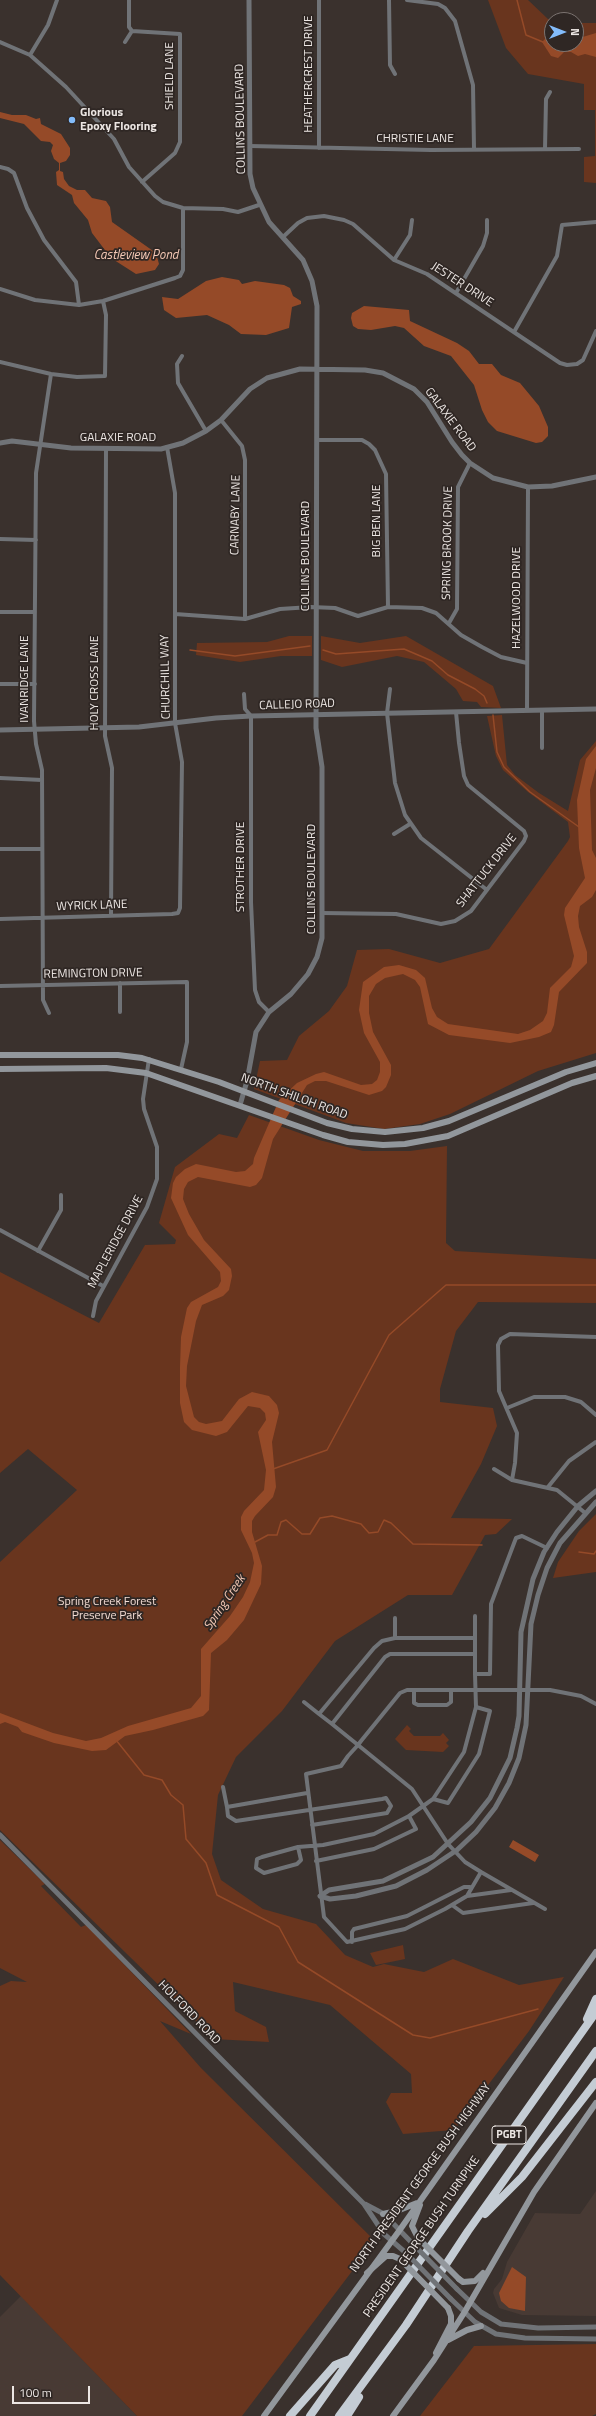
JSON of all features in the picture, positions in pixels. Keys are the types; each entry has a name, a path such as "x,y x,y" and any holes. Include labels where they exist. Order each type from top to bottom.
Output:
{"highway":[{"path":"580,2034 596,1999"},
{"name":"PRESIDENT GEORGE BUSH TURNPIKE","path":"310,2416 596,2012"},
{"name":"PGBT","path":"339,2416 382,2358 468,2232 596,2051"},
{"path":"468,2232 522,2177 596,2082"},
{"path":"290,2416 335,2365 350,2358"},
{"path":"347,2416 382,2358"}],"main road":[{"name":"NORTH SHILOH ROAD","path":"0,1055 118,1055 149,1059 181,1069 342,1127 373,1131 404,1130 450,1121 566,1072 596,1063"},
{"name":"NORTH SHILOH ROAD","path":"0,1069 106,1068 146,1073 337,1139 371,1144 405,1144 455,1134 572,1083 596,1076"},
{"name":"NORTH PRESIDENT GEORGE BUSH HIGHWAY","path":"264,2416 399,2231 596,1952"},
{"path":"393,2416 447,2340 549,2169 596,2103"},
{"path":"427,2190 412,2226 418,2238 459,2280 463,2282 475,2281 491,2264"},
{"path":"383,2214 398,2212 419,2202"},
{"path":"367,2273 386,2256 393,2256 400,2259 448,2308 451,2316 450,2324 437,2347 434,2360"},
{"path":"447,2340 466,2330 481,2326"}],"street":[{"path":"30,55 48,25 57,0"},
{"path":"125,42 132,31 129,27 129,0"},
{"name":"COLLINS BOULEVARD","path":"240,1105 250,1069 253,1040 269,1012 296,989 315,964 322,938 322,767 316,728 318,369 316,293 303,260 270,222 260,205 250,174 249,0"},
{"name":"HEATHERCREST DRIVE","path":"319,0 319,148"},
{"path":"389,0 390,65 395,74"},
{"path":"407,0 438,4 445,8 455,21 473,85 474,148"},
{"name":"SHIELD LANE","path":"132,31 180,34 180,142 175,153 142,182"},
{"path":"0,42 30,55 66,87 114,139 129,167 163,202 183,208 223,209 238,212 260,205"},
{"path":"545,149 546,99 550,92"},
{"name":"CHRISTIE LANE","path":"250,146 431,150 474,148 579,149"},
{"path":"0,167 8,169 14,173 27,208 44,240 76,282 79,305"},
{"path":"0,289 35,300 79,305 103,301 180,276 183,265 183,208"},
{"name":"JESTER DRIVE","path":"283,237 298,222 308,218 334,217 353,224 394,260 422,271 560,362 571,366 583,360 596,331"},
{"path":"394,260 410,235 412,220"},
{"path":"456,293 483,246 487,233 487,220"},
{"path":"514,332 557,256 562,225 596,222"},
{"path":"0,362 51,374 77,377 105,376 106,315 103,301"},
{"path":"182,356 177,364 178,383 206,431"},
{"name":"GALAXIE ROAD","path":"0,443 12,440 40,444 106,449 167,447 183,443 206,431 221,420 250,389 267,378 300,369 365,370 383,373 400,380 414,389 427,402 452,442 470,463 493,478 528,487 552,486 596,477"},
{"name":"IVANRIDGE LANE","path":"49,1014 44,1006 42,985 42,780 34,730 36,473 51,374"},
{"name":"CARNABY LANE","path":"221,420 242,446 245,460 245,619"},
{"name":"BIG BEN LANE","path":"317,440 362,440 375,450 386,474 388,607"},
{"name":"CHURCHILL WAY","path":"167,447 175,493 175,722 182,762 180,908"},
{"name":"HOLY CROSS LANE","path":"106,449 105,728 112,768 111,916"},
{"name":"SPRING BROOK DRIVE","path":"449,623 457,609 458,487 470,463"},
{"name":"HAZELWOOD DRIVE","path":"527,710 528,487"},
{"path":"0,539 36,540"},
{"path":"175,614 245,619 280,609 316,607 335,608 358,616 388,607 406,606 428,609 449,623 461,635 501,657 527,662"},
{"path":"0,612 35,612"},
{"path":"0,684 35,684"},
{"path":"390,689 387,713 395,783 410,824 421,838 487,890"},
{"path":"244,694 245,709 251,716"},
{"name":"CALLEJO ROAD","path":"0,730 105,728 251,716 596,709"},
{"path":"542,710 542,748"},
{"name":"SHATTUCK DRIVE","path":"322,913 396,914 432,923 448,923 463,918 487,890 526,836 524,831 468,785 464,776 456,712"},
{"name":"STROTHER DRIVE","path":"251,716 252,942 256,996 269,1012"},
{"path":"0,778 42,780"},
{"path":"394,834 410,824"},
{"path":"0,849 42,848"},
{"name":"WYRICK LANE","path":"0,919 172,914 178,913 180,908"},
{"name":"REMINGTON DRIVE","path":"0,986 187,982 187,1042 181,1069"},
{"path":"120,983 120,1012"},
{"name":"MAPLERIDGE DRIVE","path":"93,1316 96,1301 103,1286 147,1207 157,1179 159,1161 157,1147 144,1109 143,1088 149,1059"},
{"path":"38,1251 61,1210 61,1195"},
{"path":"0,1230 103,1286"},
{"path":"512,1480 516,1463 517,1433 499,1391 498,1345 501,1339 510,1334 596,1337"},
{"path":"507,1408 534,1397 566,1397 581,1402 596,1415"},
{"path":"548,1487 560,1469 596,1442"},
{"path":"494,1469 512,1480 548,1487 565,1495 584,1512"},
{"path":"320,1896 329,1890 383,1881 403,1873 433,1857 482,1810 506,1769 517,1728 523,1617 533,1579 547,1548 578,1506 596,1490"},
{"path":"320,1896 330,1899 356,1896 396,1886 427,1870 454,1851 476,1832 495,1808 509,1783 519,1758 526,1725 529,1690 531,1624 538,1595 547,1568 560,1543 584,1512 596,1502"},
{"path":"475,1674 490,1674 491,1604 516,1538 522,1536 547,1548"},
{"path":"298,1847 301,1860 297,1864 264,1873 256,1868 257,1859 298,1847 374,1834 408,1816 433,1799 464,1752 476,1707 475,1616"},
{"path":"395,1618 395,1638"},
{"path":"319,1714 382,1640 395,1638 475,1638"},
{"path":"332,1724 385,1657 390,1654 475,1654"},
{"path":"512,1890 467,1896 413,1925 352,1942 347,1942 324,1917 307,1794 306,1774 341,1766 400,1693 414,1690 562,1691 581,1696 596,1704"},
{"path":"414,1690 414,1703 418,1705 447,1705 451,1702 451,1690"},
{"path":"304,1702 358,1744 412,1790 448,1844 465,1862 545,1909"},
{"path":"433,1799 448,1803 477,1760 490,1711 476,1707"},
{"path":"223,1787 228,1816 236,1821 386,1798 391,1806 387,1813 312,1825"},
{"path":"226,1807 307,1794"},
{"path":"316,1861 380,1847 416,1829 408,1816"},
{"name":"HOLFORD ROAD","path":"0,1835 364,2204 372,2218 392,2240 464,2313 481,2326 496,2334 511,2337 596,2339"},
{"path":"467,1896 470,1887 481,1872"},
{"path":"352,1942 354,1929 408,1916 464,1887 470,1887"},
{"path":"452,1905 463,1913 533,1903"},
{"path":"408,1916 413,1925"},
{"name":"HOLFORD ROAD","path":"364,2204 383,2214 470,2302 491,2319 518,2327 596,2327"}],"shaded area":[{"path":"596,2191 596,2316 522,2315 499,2308 493,2293 494,2289 502,2279 507,2262 535,2213 580,2214"},
{"path":"21,2296 137,2416 0,2416 0,2317"}],"green space":[{"path":"488,0 528,0 544,15 544,52 584,52 584,23 596,23 596,183 584,182 584,157 595,156 595,110 584,110 584,84 528,74 506,48"},
{"path":"289,636 312,636 312,656 281,656 240,662 196,655 197,643 267,642"},
{"path":"321,636 360,643 406,636 493,686 501,708 481,707 477,702 463,701 456,689 424,662 397,656 342,667 321,660"},
{"path":"502,715 507,765 515,775 539,793 568,811 580,760 596,741 596,1053 538,1071 450,1114 420,1124 384,1129 346,1123 254,1089 260,1061 287,1060 299,1036 329,1011 347,986 357,950 389,949 440,963 489,949 568,841 570,837 568,822 528,792 503,770 496,756 487,716"},
{"name":"Spring Creek Forest Preserve Park","path":"249,1115 319,1140 363,1151 410,1151 447,1146 446,1243 455,1251 596,1259 596,1303 478,1302 456,1331 440,1389 440,1402 493,1408 497,1426 481,1464 451,1518 512,1519 496,1534 485,1535 452,1595 408,1595 335,1641 282,1711 236,1757 218,1795 212,1854 221,1880 263,1909 316,1924 345,1955 373,1967 384,1964 424,1972 453,1959 519,1985 564,1977 529,2031 454,2130 403,2134 386,2102 391,2093 412,2093 411,2074 330,2005 233,1982 235,2011 266,2027 269,2042 214,2039 0,1830 0,1562 77,1490 28,1449 0,1473 0,1272 99,1323 145,1245 175,1244 176,1240 159,1223 175,1167 219,1134 237,1138"},
{"path":"596,1514 596,1572 553,1578 558,1562 579,1531"},
{"path":"407,1725 411,1729 409,1731 414,1736 440,1736 443,1733 449,1740 446,1743 449,1746 443,1752 406,1750 395,1739"},
{"path":"0,1840 45,1884 41,1886 81,1927 86,1925 191,2034 160,2021 201,2068 375,2241 242,2416 137,2416 0,2275 0,1986 11,1981 27,1982 0,1968"},
{"path":"403,1945 405,1959 376,1965 370,1953"},
{"path":"596,2344 596,2414 592,2416 420,2416 474,2346"}],"water":[{"path":"596,33 596,57 585,54 578,56 571,52 584,52 584,37"},
{"path":"548,52 564,52 558,58 551,56"},
{"name":"Castleview Pond","path":"0,112 12,115 26,115 36,119 40,118 41,124 61,134 70,148 70,155 66,161 60,163 60,171 63,172 64,179 69,186 77,190 85,190 92,198 106,201 110,207 112,222 156,253 159,264 155,270 136,274 111,258 92,233 88,220 74,203 72,195 57,185 56,172 59,170 59,163 54,159 51,151 53,145 50,142 41,141 24,124 0,118"},
{"path":"222,277 239,280 242,284 255,281 284,285 290,288 293,296 301,301 301,304 292,307 289,328 266,335 241,334 229,325 207,315 176,318 164,310 162,297 178,299 206,281"},
{"path":"364,306 409,310 410,321 457,343 469,351 479,364 492,364 501,375 520,383 539,406 548,427 548,436 542,442 536,443 497,431 488,422 482,410 474,385 451,356 424,346 404,328 395,326 371,330 358,329 353,326 351,318 352,313"},
{"path":"596,746 596,768 590,790 592,850 596,858 596,890 592,897 580,906 578,916 579,927 587,952 587,963 559,992 554,1025 551,1032 539,1037 510,1043 449,1035 428,1024 420,987 415,980 403,974 385,978 376,984 369,996 369,1013 373,1032 391,1065 391,1075 386,1087 382,1091 369,1095 326,1081 315,1081 307,1085 273,1139 262,1178 256,1185 250,1187 198,1177 188,1182 184,1189 183,1199 189,1214 204,1240 231,1269 232,1276 229,1290 223,1296 202,1305 196,1321 187,1366 186,1386 194,1417 199,1422 206,1424 222,1421 239,1399 252,1392 269,1396 277,1405 279,1413 272,1442 276,1487 273,1497 252,1521 252,1532 262,1566 261,1584 244,1620 227,1640 211,1653 209,1710 203,1716 125,1736 106,1750 92,1751 54,1743 22,1732 18,1727 5,1722 0,1724 0,1713 53,1733 86,1741 101,1738 128,1726 191,1708 201,1696 201,1649 230,1616 243,1597 250,1582 254,1563 252,1553 241,1530 241,1517 244,1511 264,1490 266,1470 258,1432 266,1420 265,1413 260,1408 248,1406 227,1432 216,1436 192,1430 184,1422 180,1403 180,1367 181,1337 187,1308 191,1302 218,1287 221,1281 220,1272 188,1235 171,1198 173,1183 176,1177 185,1169 196,1164 236,1172 245,1171 253,1164 254,1158 279,1100 297,1083 324,1072 361,1085 372,1084 377,1080 380,1072 380,1062 364,1033 359,1010 363,982 384,967 399,965 416,970 425,978 432,1008 437,1017 448,1024 518,1034 530,1030 543,1021 547,1013 550,988 571,967 574,956 564,915 565,908 585,878 579,848 577,800 586,759"},
{"path":"513,1840 539,1855 535,1862 509,1847"},
{"path":"512,2267 526,2277 525,2311 509,2308 501,2301 499,2293"}],"waterway":[{"path":"517,0 526,35 543,42"},
{"path":"190,650 235,656 310,646"},
{"path":"323,650 336,654 404,649 432,661 448,675 475,689 484,696 487,703"},
{"path":"493,715 497,752 504,767 530,792 579,827"},
{"path":"273,1469 327,1450 389,1335 446,1285 596,1285"},
{"path":"255,1542 268,1535 277,1535 281,1522 286,1520 302,1534 310,1534 320,1518 332,1516 361,1524 369,1533 378,1532 384,1520 391,1523 413,1544 482,1545"},
{"path":"579,1552 594,1554 596,1551"},
{"path":"116,1740 144,1775 162,1780 171,1795 183,1805 186,1839 206,1863 217,1895 279,1927 298,1962 413,2035 430,2038 538,2009"}],"place":[{"name":"Glorious Epoxy Flooring","path":"72,120"}],"water label":[{"name":"Spring Creek","path":"225,1603"}]}
